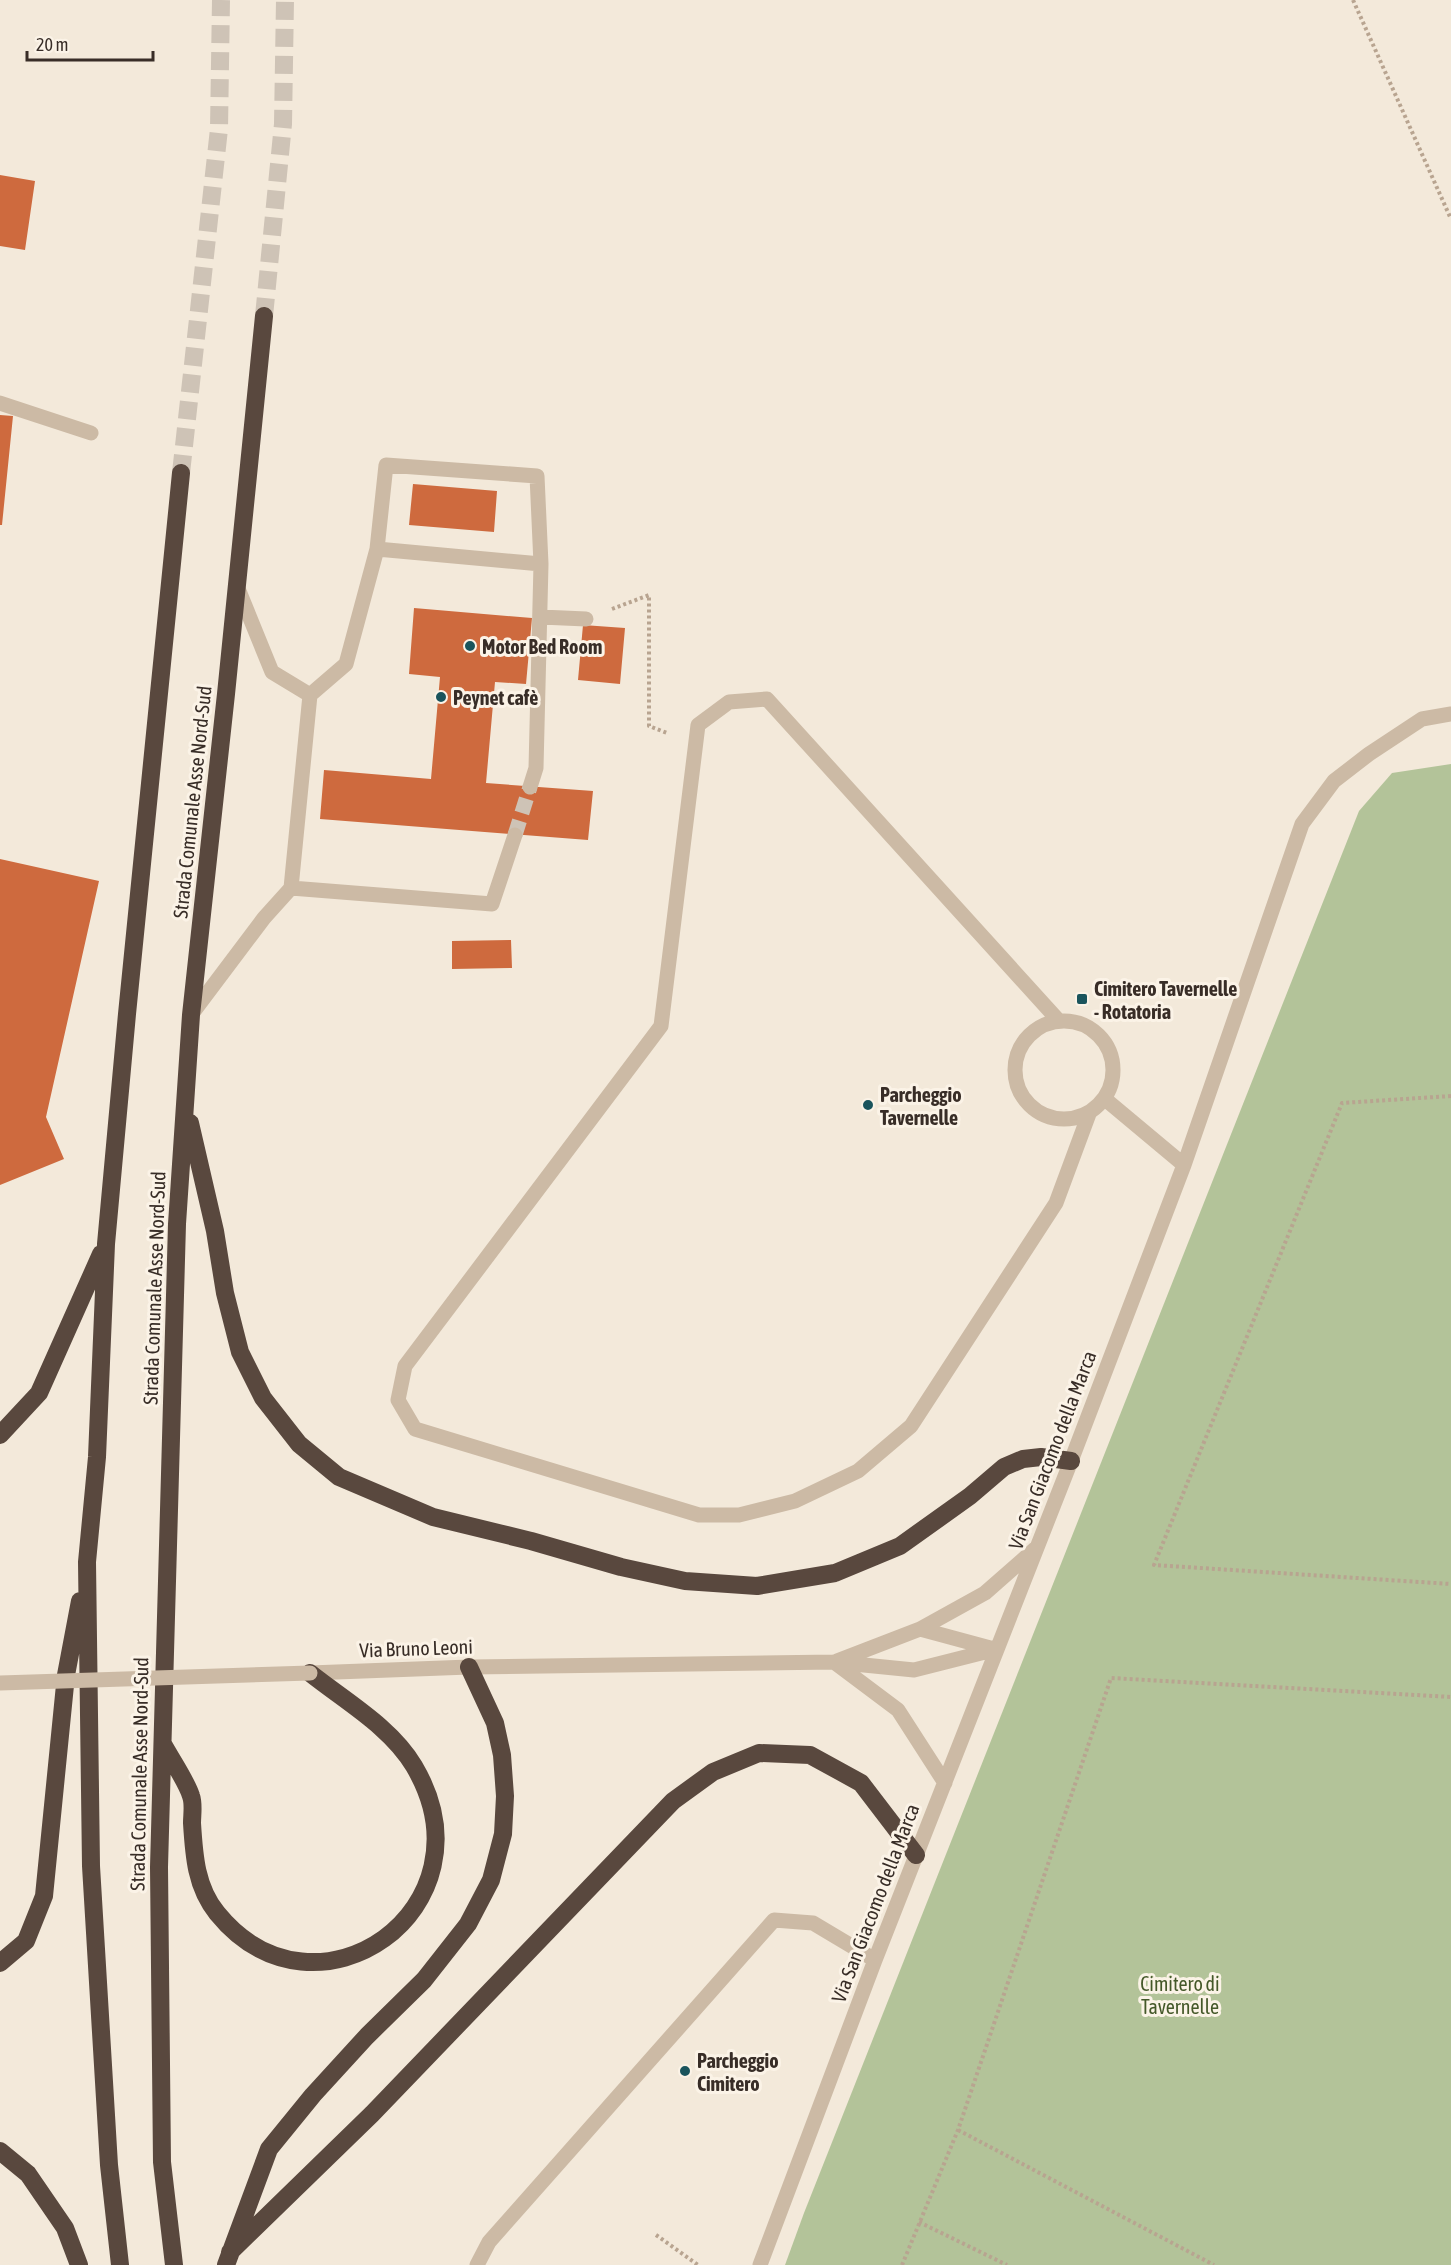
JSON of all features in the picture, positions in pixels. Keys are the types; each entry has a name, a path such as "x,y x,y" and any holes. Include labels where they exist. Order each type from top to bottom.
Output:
{"highway":[{"name":"Strada Comunale Asse Nord-Sud","path":"174,2265 162,2162 159,1879 177,1224 191,1015 264,316"},
{"path":"0,1962 26,1941 45,1896 66,1675 87,1562 97,1457 106,1244 126,1014 181,473"},
{"path":"185,1104 215,1231 225,1293 240,1352 263,1398 299,1444 339,1477 433,1517 531,1541 621,1567 685,1581 757,1586 835,1573 900,1546 970,1496 1004,1467 1023,1459 1041,1456 1071,1461"},
{"path":"0,1436 39,1393 106,1244"},
{"path":"87,1562 91,1866 109,2165 120,2265"},
{"path":"228,2258 269,2149 313,2095 367,2036 424,1980 468,1924 491,1880 503,1834 505,1796 502,1755 495,1724 469,1666"},
{"path":"162,1742 191,1797 194,1850 203,1892 218,1914 254,1946 278,1957 306,1962 334,1960 362,1952 387,1937 408,1918 423,1896 432,1870 436,1842 435,1814 426,1788 413,1765 395,1742 310,1673"},
{"path":"228,2258 372,2115 673,1801 713,1772 759,1753 810,1755 861,1783 916,1855"},
{"path":"0,2151 28,2174 65,2228 79,2265"}],"street":[{"path":"0,403 91,433"},
{"path":"191,1015 264,918 291,888 310,695 345,664 377,549 386,465 537,476 541,617 536,768 530,787"},
{"path":"377,549 541,564"},
{"path":"236,586 272,672 310,695"},
{"path":"541,617 586,618"},
{"path":"1059,1021 767,699 729,702 698,725 661,1026 405,1366 398,1400 415,1429 699,1515 739,1515 795,1501 858,1471 911,1426 1056,1203 1089,1114 1105,1099 1112,1084 1114,1064 1107,1046 1095,1031 1078,1023 1059,1021 1040,1027 1026,1040 1017,1057 1015,1073 1021,1094 1030,1106 1050,1118 1068,1120 1089,1114"},
{"name":"Via San Giacomo della Marca","path":"760,2265 875,1960 1071,1461 1184,1165 1302,824 1334,781 1369,754 1422,719 1451,714"},
{"path":"291,888 492,904 515,835"},
{"path":"1105,1099 1184,1165"},
{"name":"Via Bruno Leoni","path":"834,1662 920,1629 985,1593 1037,1547"},
{"path":"920,1629 997,1649"},
{"name":"Via Bruno Leoni","path":"0,1683 469,1666 834,1662 914,1670 997,1649"},
{"path":"834,1662 898,1710 945,1783"},
{"path":"477,2265 489,2242 774,1920 813,1923 875,1960"}],"path":[{"path":"1353,0 1451,219"},
{"path":"586,618 649,595 649,726 696,746"},
{"path":"1451,1096 1342,1103 1154,1565 1451,1584"},
{"path":"902,2265 958,2130 1111,1678 1451,1697"},
{"path":"958,2130 1214,2265"},
{"path":"919,2222 1007,2265"},
{"path":"656,2235 698,2265"}],"green space":[{"name":"Cimitero di Tavernelle","path":"1451,764 1451,2265 785,2265 1359,811 1392,773"}],"building":[{"path":"0,175 35,181 25,250 0,246"},
{"path":"0,415 13,416 2,525 0,525"},
{"path":"413,484 497,491 494,532 409,525"},
{"path":"414,608 532,618 526,684 495,682 486,783 593,791 588,840 320,819 324,770 431,779 440,677 409,674"},
{"path":"583,625 625,628 620,684 578,680"},
{"path":"0,859 99,881 46,1117 64,1159 0,1185"},
{"path":"511,940 512,968 452,969 452,941"}],"tunnel":[{"path":"181,473 219,129 221,0"},
{"path":"264,316 283,124 285,0"},
{"path":"515,835 530,787"}],"place":[{"name":"Motor Bed Room","path":"470,646"},
{"name":"Peynet cafè","path":"441,697"},
{"name":"Cimitero Tavernelle - Rotatoria","path":"1082,999"},
{"name":"Parcheggio Tavernelle","path":"868,1105"},
{"name":"Parcheggio Cimitero","path":"685,2071"}]}
